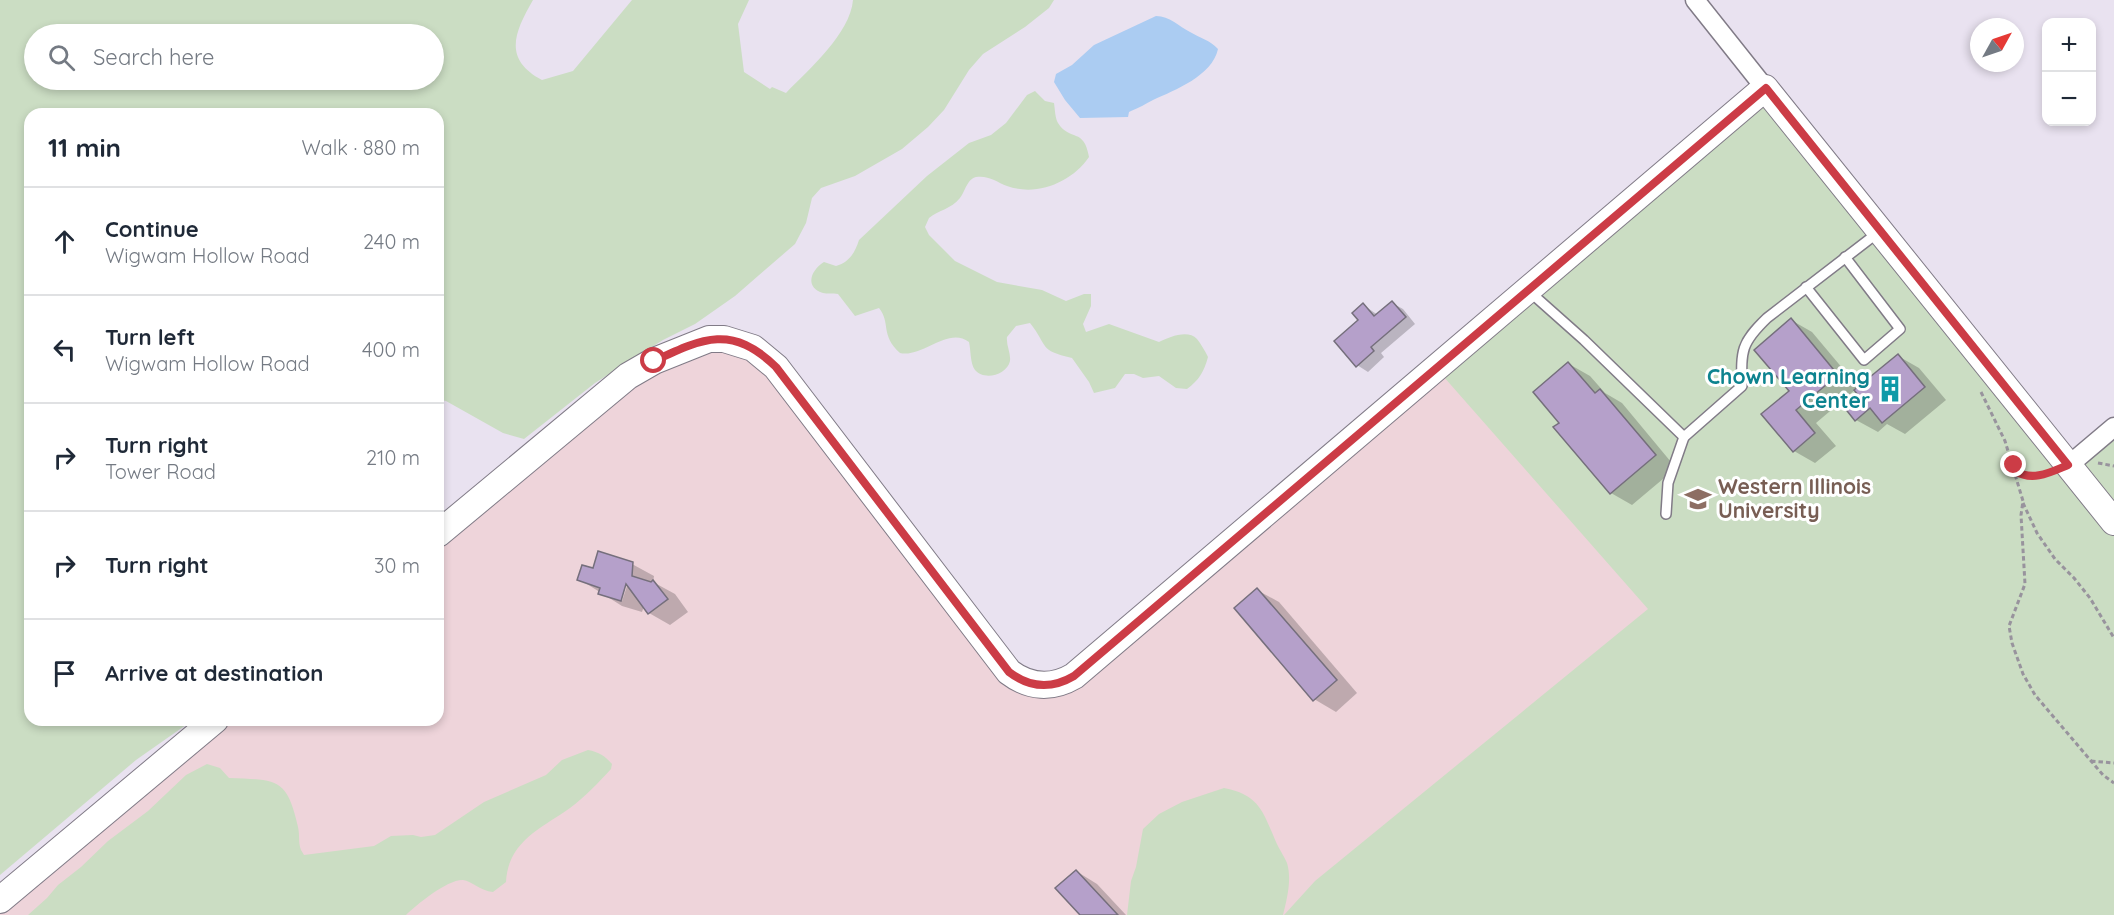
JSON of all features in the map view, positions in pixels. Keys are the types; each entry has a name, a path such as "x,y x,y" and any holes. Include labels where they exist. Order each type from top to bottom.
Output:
{"street":[{"path":"1695,0 2114,522"},
{"path":"444,529 628,376 663,357 709,339 737,342 753,348 776,367 1009,672 1033,684 1053,685 1074,676 1766,88"},
{"path":"2068,465 2114,427"},
{"path":"0,900 208,726"}],"lane":[{"path":"1666,514 1668,483 1684,437 1742,386 1741,353 1753,332 1767,318 1880,231"},
{"path":"1806,287 1864,360 1900,329 1845,257"},
{"path":"1528,290 1584,340 1684,437"}],"path":[{"path":"1978,387 2005,441 2023,501 2037,533 2055,559 2090,598 2114,638"},
{"path":"2015,471 2022,476 2031,477 2068,465"},
{"path":"2023,501 2021,526 2025,584 2009,626 2012,643 2023,674 2036,695 2091,762 2114,783"},
{"path":"2091,762 2114,763"}],"shaded area":[{"name":"Western Illinois University","path":"1765,88 2114,915 0,915 0,900 208,726 444,726 444,529 681,348 752,348 1009,672 1053,685"}],"green space":[{"path":"0,0 533,0 517,34 517,54 521,63 542,80 573,71 632,0 749,0 738,24 744,72 770,89 772,87 786,93 837,38 850,13 853,0 1054,0 1049,8 1025,27 983,54 969,70 944,110 902,149 855,176 821,188 812,198 806,223 795,244 735,296 695,324 663,340 595,383 524,439 503,433 444,400 444,108 24,108 24,726 184,726 136,760 0,875"},
{"path":"1765,88 2068,464 2114,427 2114,915 1284,915 1315,881 1648,609 1436,368"},
{"path":"1035,91 1045,101 1054,103 1058,123 1067,132 1084,142 1089,157 1073,174 1042,188 1018,189 988,178 973,178 956,202 929,218 925,227 929,235 955,261 997,282 1042,290 1066,301 1084,294 1091,294 1091,306 1083,324 1086,332 1109,324 1159,342 1178,335 1193,336 1208,357 1200,375 1187,389 1176,388 1159,376 1143,378 1134,374 1125,374 1115,388 1094,393 1072,358 1049,350 1030,323 1016,326 1007,337 1010,361 1005,370 995,375 984,375 975,370 971,360 969,342 961,338 944,340 918,351 900,353 890,340 885,319 879,308 855,316 838,294 823,293 813,287 813,274 819,265 824,262 836,266 848,259 859,240 927,176 969,143 991,135 1006,123 1027,95"},
{"path":"588,750 599,753 607,759 612,764 611,769 581,799 528,837 513,856 506,882 493,892 463,880 457,881 433,893 406,915 28,915 58,885 108,841 148,811 186,775 207,764 220,768 229,778 269,781 284,790 294,811 299,830 300,847 304,855 374,846 391,836 435,835 484,802 546,775 562,760"},
{"path":"1224,788 1245,795 1259,806 1286,860 1289,882 1283,915 1127,915 1131,881 1143,829 1159,814 1182,802"}],"water":[{"path":"1156,16 1170,19 1215,46 1218,49 1214,59 1192,81 1129,112 1128,117 1080,118 1054,82 1056,74 1072,65 1094,45"}],"building":[{"path":"1392,301 1406,317 1371,347 1374,351 1356,367 1334,341 1358,320 1352,313 1363,303 1374,316"},
{"path":"1791,318 1838,375 1796,410 1815,433 1793,452 1761,414 1789,391 1754,350"},
{"name":"Chown Learning Center","path":"1898,354 1925,387 1882,423 1870,408 1855,421 1844,407 1858,395 1854,390"},
{"path":"1568,362 1595,393 1600,389 1656,455 1610,494 1553,427 1559,423 1533,392"},
{"path":"598,551 633,562 632,576 651,582 653,580 668,599 648,614 626,584 621,601 598,594 600,588 577,580 582,565 593,568"},
{"path":"1257,588 1337,680 1313,701 1234,608"},
{"path":"1076,870 1118,915 1080,915 1055,888"}],"place":[{"name":"Chown Learning Center","path":"1890,389"},
{"name":"Western Illinois University","path":"1698,499"}],"route":[{"path":"654,361 681,348 709,339 737,342 765,356 776,367 1009,672 1033,684 1053,685 1074,676 1766,88 2068,465 2031,477 2022,476 2015,471 2014,465"}]}
